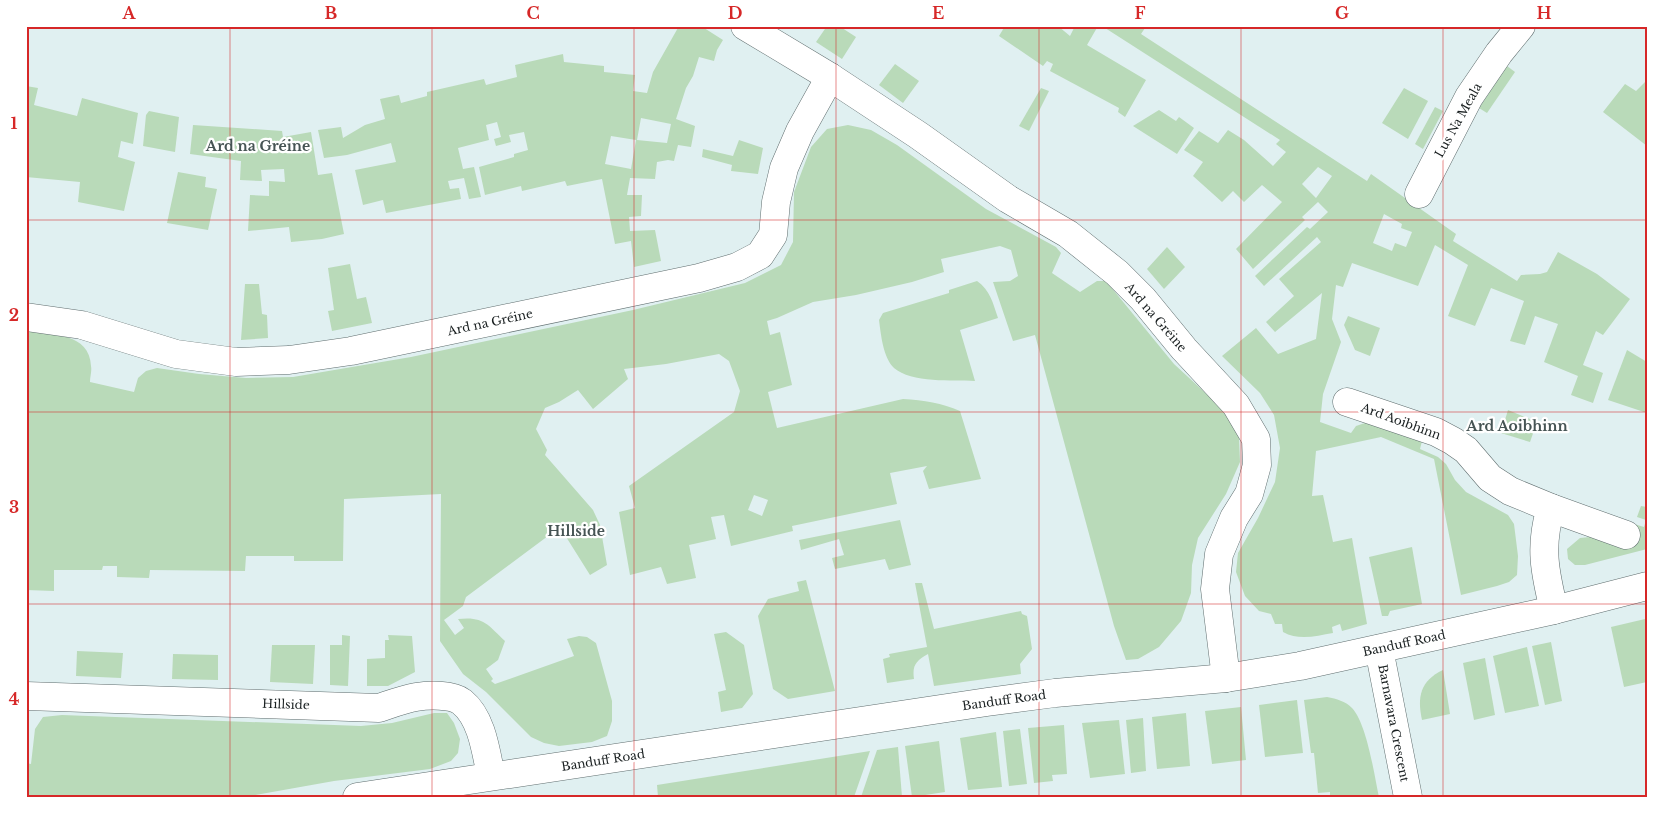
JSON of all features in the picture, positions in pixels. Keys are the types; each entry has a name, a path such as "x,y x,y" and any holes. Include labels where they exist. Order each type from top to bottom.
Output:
{"street":[{"name":"Ard na Gréine","path":"745,26 830,77 918,135 1008,200 1068,234 1117,273 1143,299 1184,349 1236,404 1256,439 1257,465 1248,494 1234,518 1220,554 1215,589 1226,678"},
{"name":"Lus Na Meala","path":"1419,194 1469,97 1499,53 1521,26"},
{"name":"Ard na Gréine","path":"26,316 82,325 176,354 236,362 289,360 361,349 699,278 737,267 760,255 773,235 776,202 784,168 800,131 830,77"},
{"name":"Ard Aoibhinn","path":"1347,402 1436,432 1466,450 1490,478 1510,491 1626,535"},
{"path":"1552,508 1546,525 1544,556 1547,582 1554,610"},
{"name":"Banduff Road","path":"357,797 987,702 1226,678 1300,666 1554,610 1647,586"},
{"name":"Barnavara Crescent","path":"1379,649 1408,797"},
{"name":"Hillside","path":"26,696 379,708 416,697 442,695 461,701 477,721 485,744 491,776"}],"green space":[{"path":"679,26 701,26 723,40 717,50 714,61 699,57 676,119 695,126 691,147 678,145 674,161 657,162 655,179 630,178 627,195 642,195 641,216 629,217 630,231 655,230 661,261 634,267 631,241 615,244 602,179 567,186 565,181 522,191 521,186 485,195 479,167 514,157 514,154 528,150 524,132 509,135 511,142 496,146 494,139 501,137 497,122 486,125 489,140 458,148 463,169 474,167 481,197 469,199 464,178 448,181 450,189 459,188 461,199 386,213 383,200 363,205 355,170 396,162 391,143 347,155 324,158 318,130 341,127 343,138 365,125 385,119 380,99 399,95 401,103 427,96 427,92 484,79 486,85 517,77 515,65 563,54 564,62 604,66 604,72 635,75 633,91 647,93 653,72","holes":["641,118 671,124 667,143 637,140","611,136 636,140 631,169 605,164"]},
{"path":"827,26 839,26 856,37 842,59 816,42"},
{"path":"1005,26 1058,26 1070,36 1075,26 1098,26 1087,45 1146,80 1125,117 1118,112 1119,108 1050,71 1053,64 1047,61 1043,66 999,36"},
{"path":"1102,26 1142,26 1145,28 1141,34 1367,181 1371,174 1456,234 1453,241 1517,281 1521,275 1547,272 1558,252 1597,274 1630,299 1603,335 1596,331 1583,365 1603,373 1593,403 1571,395 1578,376 1544,362 1558,324 1535,316 1525,345 1510,341 1524,301 1491,288 1475,326 1448,316 1468,265 1435,245 1418,286 1352,263 1343,287 1336,285 1332,319 1341,342 1323,394 1320,422 1351,433 1356,426 1368,422 1422,441 1420,449 1438,457 1446,464 1455,480 1466,492 1508,515 1514,524 1518,556 1517,575 1509,582 1461,595 1434,459 1381,437 1316,451 1312,496 1323,495 1333,542 1352,538 1367,624 1342,631 1340,624 1332,627 1333,633 1308,637 1289,635 1283,632 1282,624 1275,624 1271,614 1259,611 1245,596 1236,572 1238,553 1258,518 1275,482 1280,448 1274,415 1260,393 1222,356 1256,328 1278,354 1316,339 1322,293 1275,332 1266,322 1294,296 1279,279 1321,242 1317,237 1264,286 1255,276 1307,227 1310,229 1328,212 1318,202 1302,217 1305,220 1253,269 1236,249 1282,202 1262,185 1244,202 1233,191 1222,202 1193,176 1203,162 1184,150 1199,131 1218,143 1228,130 1244,140 1273,166 1286,152 1276,144 1280,140","holes":["1318,167 1332,176 1316,198 1302,184","1384,214 1402,224 1401,228 1412,232 1406,247 1395,243 1392,251 1373,243"]},
{"path":"895,64 919,81 903,103 879,85"},
{"path":"1507,66 1515,72 1487,113 1479,108"},
{"path":"1647,80 1647,146 1603,112 1625,84 1636,91"},
{"path":"26,86 38,88 34,105 77,116 82,98 138,113 133,144 121,141 118,157 135,162 124,211 78,202 80,182 26,177"},
{"path":"1041,88 1049,91 1029,131 1019,126"},
{"path":"1404,88 1428,101 1408,139 1382,123"},
{"path":"1435,107 1443,111 1423,149 1415,144"},
{"path":"1159,110 1176,121 1179,117 1194,128 1177,154 1133,126"},
{"path":"149,111 179,117 175,152 143,146 146,115"},
{"path":"193,125 282,131 283,137 311,132 318,175 332,173 344,234 322,239 291,242 289,227 248,231 250,195 269,196 269,181 285,182 284,169 261,170 262,181 240,180 241,161 190,154"},
{"path":"848,125 871,130 897,145 986,209 1056,247 1061,253 1052,273 1080,292 1097,281 1106,281 1174,364 1212,399 1230,420 1239,437 1240,462 1226,494 1198,538 1192,565 1191,593 1181,621 1159,647 1138,659 1126,660 1114,626 1035,335 1013,341 993,282 1010,281 1018,276 1011,250 1000,246 941,259 944,272 912,282 856,295 813,302 767,321 770,335 780,332 792,385 768,392 777,428 903,399 940,404 960,411 981,479 929,489 923,471 927,466 890,473 897,504 792,526 793,531 731,546 724,515 711,517 716,539 689,545 696,578 667,584 661,567 630,575 619,512 635,508 629,486 734,412 740,391 729,361 719,354 666,364 624,369 628,379 593,409 578,390 545,408 536,429 547,450 545,455 593,510 600,525 607,565 590,575 563,532 552,533 466,597 463,606 444,620 455,635 464,628 458,619 480,620 490,626 505,641 498,660 486,669 493,679 491,681 495,684 574,656 567,639 579,636 587,637 596,643 612,701 612,721 607,736 592,742 559,746 544,743 531,737 486,692 463,674 440,641 441,494 344,499 343,561 294,561 294,556 246,556 245,571 150,570 149,578 117,577 117,566 103,566 102,570 54,570 54,591 26,590 26,330 57,334 77,341 89,355 91,368 90,382 134,392 138,378 146,371 157,368 246,378 293,377 411,357 633,310 745,283 781,265 793,242 794,192 811,147 827,129","holes":["754,495 768,500 762,516 748,510"]},
{"path":"739,140 763,148 758,174 731,171 732,165 702,157 703,149 733,156"},
{"path":"178,172 206,177 205,187 217,189 208,230 167,223"},
{"path":"1167,247 1185,267 1164,289 1147,269"},
{"path":"350,264 357,299 366,297 372,323 332,331 328,311 334,310 328,268"},
{"path":"977,281 988,293 998,318 960,330 975,381 921,378 901,373 894,368 887,358 882,339 879,320 883,313 949,293 949,290"},
{"path":"245,284 259,284 262,314 267,315 268,338 241,340"},
{"path":"1348,316 1380,328 1370,356 1355,350 1344,325"},
{"path":"1627,350 1647,362 1647,413 1608,400"},
{"path":"1508,410 1537,422 1530,442 1501,433"},
{"path":"1641,506 1647,507 1647,549 1585,565 1575,565 1568,559 1567,549 1580,538 1590,537 1625,549 1634,524 1644,527 1646,520 1637,517"},
{"path":"900,520 911,565 889,570 885,559 835,569 832,558 844,555 839,539 801,550 799,540"},
{"path":"1412,547 1422,604 1390,611 1388,616 1382,616 1369,557"},
{"path":"806,580 835,691 788,699 773,689 758,616 768,599 799,591 797,582"},
{"path":"915,583 922,583 934,629 1021,611 1022,614 1027,616 1032,649 1020,664 1021,674 934,686 928,654 920,659 914,667 914,679 887,683 883,659 890,657 889,654 927,647"},
{"path":"1645,619 1647,627 1647,682 1624,687 1611,627"},
{"path":"726,632 744,645 753,694 742,708 721,712 718,692 726,690 714,634"},
{"path":"342,635 350,636 348,686 330,685 330,645 342,645"},
{"path":"388,635 412,636 415,672 388,686 367,686 367,659 385,658 385,640 389,640"},
{"path":"1551,642 1562,701 1545,705 1532,646"},
{"path":"272,645 315,645 313,684 270,682"},
{"path":"1527,647 1539,706 1505,713 1493,656"},
{"path":"77,651 123,653 121,678 76,676"},
{"path":"173,654 218,655 218,680 172,679"},
{"path":"1485,658 1495,715 1474,720 1463,663"},
{"path":"1443,670 1450,714 1422,720 1420,697 1422,690 1429,679"},
{"path":"1327,697 1347,704 1357,715 1366,737 1379,797 1330,797 1330,792 1318,793 1314,753 1311,753 1304,700"},
{"path":"1297,700 1303,753 1265,757 1259,705"},
{"path":"1241,707 1246,760 1212,764 1205,711"},
{"path":"434,713 447,713 454,723 460,739 458,753 451,761 430,769 334,781 244,797 26,797 26,763 31,764 35,729 43,717 62,715 361,726 392,723"},
{"path":"1186,713 1190,766 1157,769 1152,717"},
{"path":"1143,718 1146,771 1131,773 1126,720"},
{"path":"1119,720 1125,774 1090,778 1082,723"},
{"path":"1064,725 1067,774 1052,775 1053,781 1034,783 1028,728"},
{"path":"1020,729 1027,784 1009,786 1003,731"},
{"path":"996,732 1002,787 968,790 960,738"},
{"path":"939,741 945,792 912,797 905,746"},
{"path":"898,747 902,797 861,797 877,750"},
{"path":"870,751 854,797 658,797 657,785"}],"district":[{"name":"Ard na Gréine","path":"258,146"},
{"name":"Ard Aoibhinn","path":"1517,426"},
{"name":"Hillside","path":"576,531"}]}
